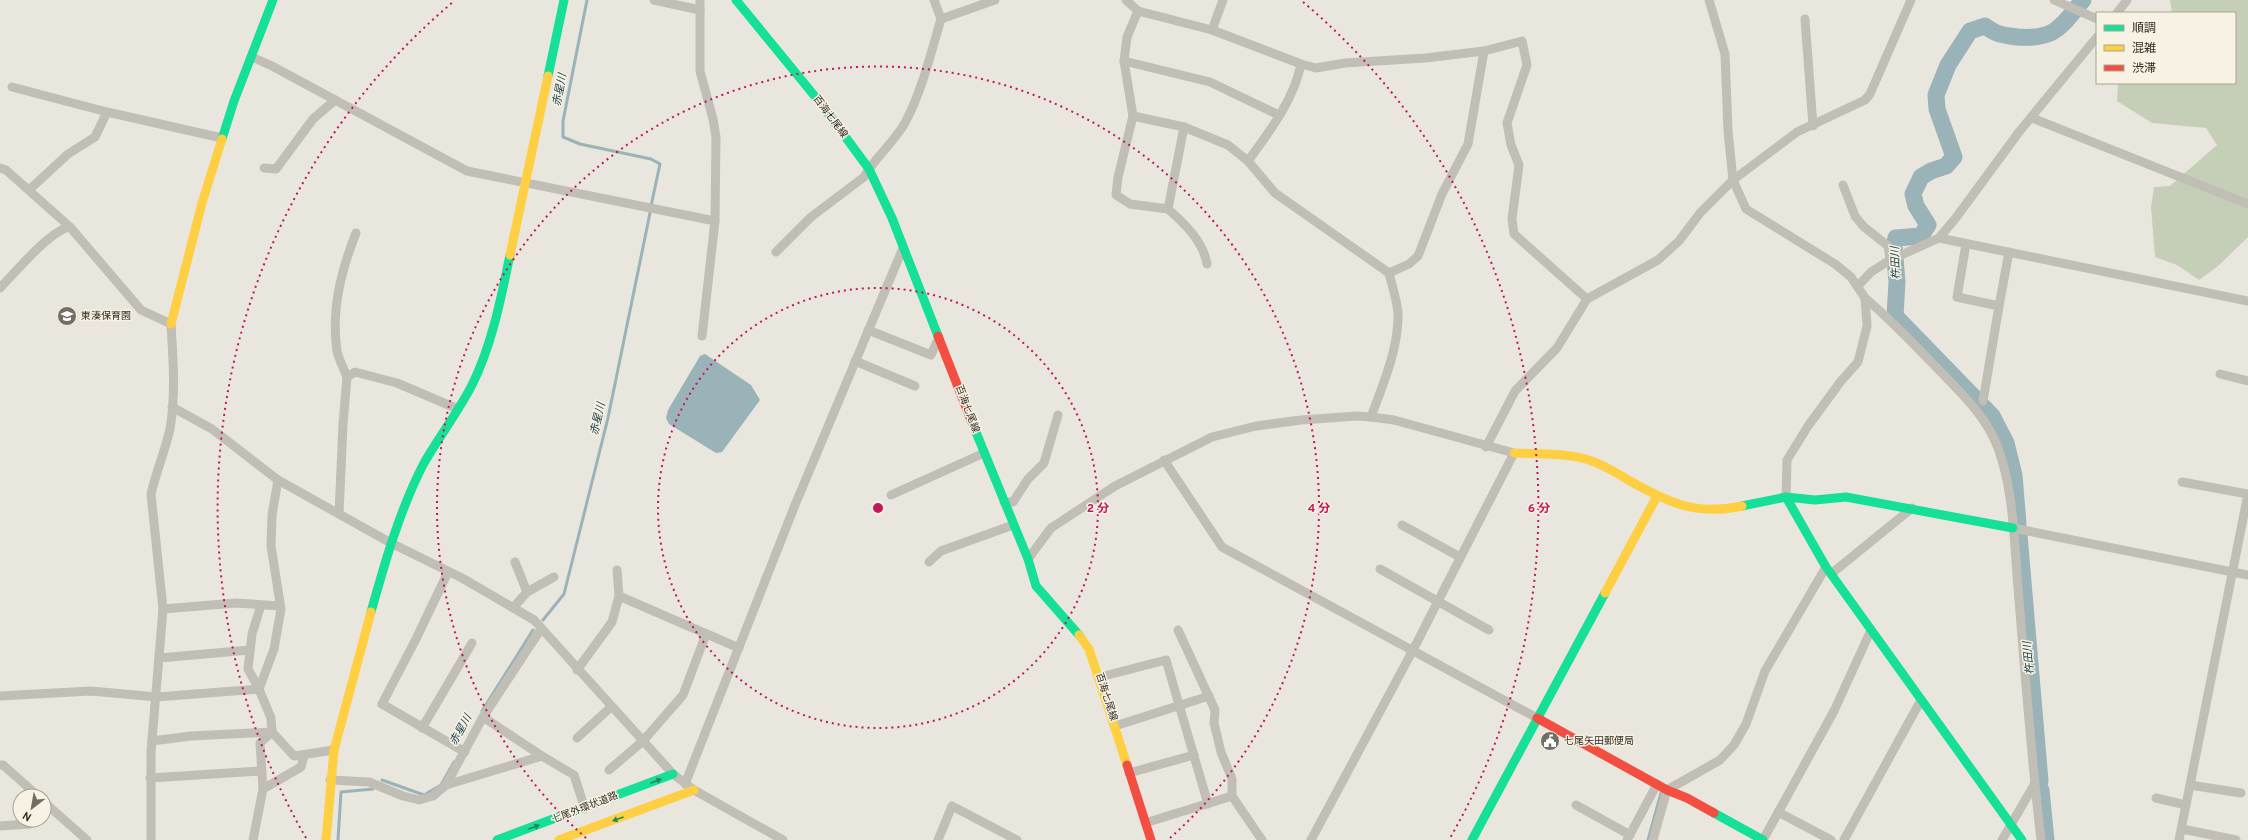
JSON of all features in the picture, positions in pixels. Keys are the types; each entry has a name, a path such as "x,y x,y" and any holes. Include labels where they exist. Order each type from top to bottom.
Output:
{"street":[{"path":"151,840 150,778 163,609 151,494 154,478 165,450 174,392 171,324 202,203 222,138 273,0"},
{"path":"326,840 330,780 334,750 355,665 391,543 424,464 472,385 487,347 499,307 564,0"},
{"path":"654,0 700,10"},
{"path":"700,0 700,71 716,136 715,221 702,336"},
{"name":"百海七尾線","path":"736,0 822,105 868,169 892,218 984,453 1028,558 1036,586 1050,604 1070,623 1089,649 1100,677 1151,840"},
{"path":"776,252 811,217 864,177 868,169 889,147 906,121 941,19 934,0"},
{"path":"941,19 995,0"},
{"path":"1126,0 1138,11 1212,30 1301,64 1316,68 1345,63 1425,58 1484,51 1522,41 1527,65 1507,123 1511,145 1519,165 1512,219 1514,234 1586,299"},
{"path":"1212,30 1223,0"},
{"path":"1709,0 1725,54 1728,131 1733,180 1746,209 1835,264 1858,286 1864,298 1866,326 1860,357 1808,426 1787,460 1786,497 1828,570 2022,840"},
{"path":"1486,447 1514,391 1557,348 1586,299 1658,260 1679,241 1700,213 1733,180 1797,132 1813,126 1865,100 1870,94 1911,0"},
{"path":"2118,12 2127,0"},
{"path":"2059,1 2096,19"},
{"path":"1138,11 1127,37 1124,61 1133,116 1118,177 1116,195 1130,204 1168,209 1188,227 1205,254 1207,264"},
{"path":"1805,19 1813,126"},
{"path":"1858,286 1871,272 1894,258 1939,238 2032,118 2096,39"},
{"path":"1389,273 1408,264 1418,256 1442,194 1464,155 1468,144 1484,51"},
{"path":"252,57 467,171 715,221"},
{"path":"1124,61 1210,82 1279,115"},
{"path":"1248,161 1279,115 1298,83 1301,64"},
{"path":"12,87 107,112 222,138"},
{"path":"264,168 276,169 313,119 335,100"},
{"path":"29,190 68,154 95,137 107,112"},
{"path":"1133,116 1184,127 1228,145 1248,161 1275,193 1389,273 1398,311 1397,330 1393,352 1371,417"},
{"path":"2032,118 2248,204"},
{"path":"1168,209 1184,127"},
{"path":"0,168 6,170 70,227 141,310 171,324"},
{"path":"1844,185 1855,216 1863,226 1888,246 1894,258"},
{"path":"0,288 37,250 62,228 70,227"},
{"path":"339,514 343,424 347,377 338,352 336,303 343,267 356,233"},
{"path":"1939,238 2248,301"},
{"path":"1966,244 1957,297 1999,306"},
{"path":"685,784 795,505 903,248"},
{"path":"1983,401 2008,252"},
{"path":"1864,298 1889,319 1982,417 1998,447 2007,481 2034,785 2041,840"},
{"path":"868,330 931,355 939,337"},
{"path":"855,361 915,386"},
{"path":"347,377 355,372 397,383 458,409"},
{"path":"2220,374 2248,381"},
{"path":"172,407 212,428 278,480 534,620 577,670 673,774 694,790 771,838 783,840"},
{"path":"1004,502 1013,502 1028,479 1044,463 1058,415"},
{"path":"1028,558 1051,528 1062,519 1115,486 1212,437 1256,426 1301,420 1357,416 1394,420 1486,447 1514,453 1571,456 1589,460 1606,466 1657,496 1686,507 1720,512 1786,497 1815,500 1846,497 1912,508 2248,575"},
{"path":"891,494 984,453"},
{"path":"1311,840 1413,650 1514,453"},
{"path":"1164,460 1222,547 1538,718 1667,790 1688,798 1763,840 1834,710 1871,630"},
{"path":"259,689 274,649 280,606 271,546 272,515 278,480"},
{"path":"2179,840 2248,494 2182,482"},
{"path":"1472,840 1657,496"},
{"path":"1653,840 1667,790 1720,760 1734,745 1746,724 1765,671 1828,570 1912,508"},
{"path":"929,562 941,551 1013,525"},
{"path":"1402,525 1460,556"},
{"path":"515,562 527,592"},
{"path":"1380,569 1488,630"},
{"path":"577,670 612,622 619,596 617,570"},
{"path":"448,572 416,639 382,704 465,752"},
{"path":"513,608 527,592 554,577"},
{"path":"619,596 739,648"},
{"path":"163,609 236,603 280,606"},
{"path":"261,605 249,650 248,668 259,689 271,718 272,732 294,756 304,756 334,750"},
{"path":"330,780 369,782 404,796 420,800 433,796 446,785 483,717 541,629"},
{"path":"1178,630 1215,710 1214,723 1221,752 1232,779 1232,796 1262,840"},
{"path":"609,770 643,741 683,695 706,634"},
{"path":"422,728 472,643"},
{"path":"160,658 249,650"},
{"path":"1100,677 1166,660 1208,804"},
{"path":"0,696 91,691 157,697 259,689"},
{"path":"1115,726 1209,696"},
{"path":"1844,840 1921,700"},
{"path":"577,738 611,706"},
{"path":"483,717 574,775 585,809"},
{"path":"152,741 191,736 272,732"},
{"path":"253,840 262,789 260,771 260,743 272,732"},
{"path":"1129,773 1194,755"},
{"path":"262,789 301,767 304,756"},
{"path":"446,785 542,756"},
{"path":"0,765 3,765 29,788"},
{"path":"150,778 260,771"},
{"name":"七尾外環状道路","path":"497,840 585,809 673,774"},
{"path":"1576,805 1628,837 1657,784"},
{"path":"2002,840 2034,785"},
{"path":"2190,785 2241,794"},
{"name":"七尾外環状道路","path":"559,840 694,790"},
{"path":"1145,823 1232,796"},
{"path":"2156,798 2186,805"},
{"path":"938,840 952,806 1017,840"},
{"path":"52,811 87,840"},
{"path":"1778,812 1831,840"},
{"path":"0,826 12,825"},
{"path":"590,829 594,840"},
{"path":"2182,829 2236,840"}],"green space":[{"path":"2170,0 2248,0 2248,237 2218,266 2199,280 2177,265 2155,257 2151,207 2154,187 2170,186 2217,145 2206,128 2152,123 2117,101 2118,84 2236,84 2236,12 2172,12"}],"water":[{"path":"705,354 751,385 760,400 722,452 716,453 669,424 666,418 668,410 700,356"}],"waterway":[{"name":"赤星川","path":"587,0 563,121 563,137 580,144 651,159 660,164 651,206"},
{"name":"杵田川","path":"2018,524 2014,475 2006,443 1992,416 1895,316 1897,282 1894,246 1896,238 1921,236 1928,225 1916,206 1913,194 1921,177 1931,171 1946,166 1954,157 1937,109 1936,95 1948,65 1970,31 1985,26 1996,33 2017,37 2030,37 2049,34 2056,30 2069,18 2083,0"},
{"name":"赤星川","path":"543,620 564,594 608,418 650,213"},
{"name":"杵田川","path":"2019,535 2040,781"},
{"name":"赤星川","path":"482,711 533,630"},
{"name":"赤星川","path":"382,780 424,795 441,785 454,762"},
{"name":"赤星川","path":"338,840 341,792 373,789"},
{"name":"杵田川","path":"2041,790 2046,840"},
{"path":"1648,840 1661,793"}],"traffic: fast":[{"path":"222,139 234,101 273,0"},
{"path":"548,76 564,0"},
{"path":"736,0 822,105 869,169 892,218 938,336"},
{"path":"371,612 400,517 415,481 430,453 467,395 479,370 495,321 510,255"},
{"path":"971,420 1028,559 1036,586 1079,635"},
{"path":"1742,506 1786,497 1815,500 1846,497 2013,528"},
{"path":"1786,497 1826,567 2022,840"},
{"path":"1472,840 1605,593"},
{"path":"497,840 673,774"},
{"path":"1714,813 1763,840"}],"traffic: slow":[{"path":"510,255 548,76"},
{"path":"171,324 202,203 222,139"},
{"path":"1514,453 1562,455 1589,460 1610,469 1658,496 1684,506 1711,509 1726,509 1742,506"},
{"path":"1605,593 1657,496"},
{"path":"326,840 334,750 371,612"},
{"path":"1079,635 1089,649 1127,765"},
{"path":"559,840 694,790"}],"traffic: jam":[{"path":"938,336 971,420"},
{"path":"1537,718 1667,790 1687,798 1714,813"},
{"path":"1127,765 1151,840"}],"place":[{"name":"東湊保育園","path":"67,316"},
{"name":"七尾矢田郵便局","path":"1550,741"}]}
